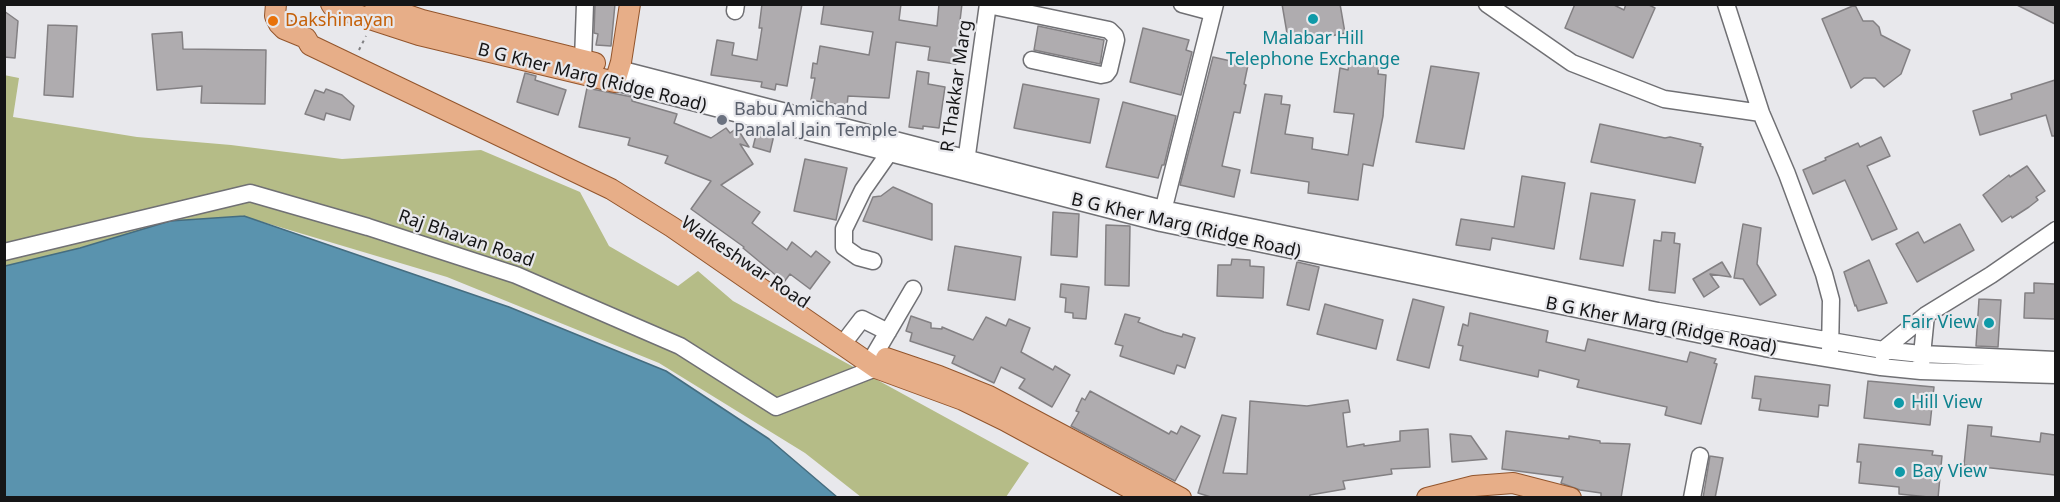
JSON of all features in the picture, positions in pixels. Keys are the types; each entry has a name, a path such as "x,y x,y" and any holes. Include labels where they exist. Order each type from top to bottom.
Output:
{"main road":[{"name":"B G Kher Marg (Ridge Road)","path":"331,4 333,7 421,20 583,60 617,76"},
{"name":"B G Kher Marg (Ridge Road)","path":"375,4 421,20 617,76"},
{"path":"617,76 630,4"},
{"name":"Walkeshwar Road","path":"271,6 284,29 306,38 310,45 612,189 876,360 1004,420 1149,498"},
{"name":"Walkeshwar Road","path":"876,360 939,376 989,396 1181,498"},
{"path":"1427,498 1474,486 1512,483 1571,498"}],"street":[{"path":"583,60 585,4"},
{"path":"1162,216 1214,8 1182,4"},
{"path":"1487,4 1572,63 1664,99 1761,113"},
{"path":"1726,4 1761,113 1787,174 1824,274 1831,300 1830,359"},
{"path":"987,9 1031,25"},
{"path":"987,9 1109,30 1115,36 1109,70 1106,74 1101,75 1032,60"},
{"name":"R Thakkar Marg","path":"966,166 987,9"},
{"name":"B G Kher Marg (Ridge Road)","path":"617,76 889,153 966,166"},
{"name":"B G Kher Marg (Ridge Road)","path":"617,76 1162,216 1765,348 1830,359 1882,359 2055,375"},
{"path":"873,261 858,257 844,247 844,229 862,190 889,153"},
{"name":"Raj Bhavan Road","path":"4,252 250,193 368,226 516,275 680,346 776,407 876,360"},
{"name":"B G Kher Marg (Ridge Road)","path":"1162,216 1658,311 1830,341 1882,359"},
{"path":"1882,359 1926,315 1991,275 2055,230"},
{"path":"876,360 888,332 913,289"},
{"path":"1921,363 1926,315"},
{"path":"846,340 862,319 888,332"},
{"name":"B G Kher Marg (Ridge Road)","path":"1921,363 2055,360"},
{"path":"1692,498 1700,456"}],"green space":[{"path":"4,75 19,78 13,117 137,137 231,145 342,159 481,150 580,192 609,246 678,286 698,271 733,301 1029,463 1006,497 861,497 805,453 659,363 447,277 256,220 5,279"}],"water":[{"path":"244,216 509,307 666,371 769,439 837,497 5,497 5,266 80,248 170,221"}],"building":[{"path":"595,4 615,4 611,46 596,45 598,34 594,33"},
{"path":"762,4 802,4 787,86 776,84 775,90 761,87 762,82 711,75 717,40 734,43 732,55 757,60 762,28 759,28"},
{"path":"824,4 901,4 899,20 937,26 939,4 962,4 959,29 962,30 956,64 928,60 930,47 896,42 889,98 848,96 847,106 811,100 815,78 811,78 813,63 817,64 820,46 869,55 873,32 821,24"},
{"name":"Malabar Hill Telephone Exchange","path":"1282,4 1340,4 1345,33 1289,45"},
{"path":"1575,4 1612,4 1624,10 1626,4 1647,4 1655,8 1633,58 1565,28"},
{"path":"2015,4 2055,4 2055,24"},
{"path":"1855,5 1863,21 1873,21 1879,27 1881,35 1910,50 1901,74 1884,87 1875,78 1864,78 1851,88 1822,19"},
{"path":"4,11 18,21 15,58 4,57"},
{"path":"48,25 77,26 73,97 44,95"},
{"path":"1038,26 1104,40 1100,64 1034,50"},
{"path":"1143,28 1189,40 1186,50 1192,52 1181,95 1130,82"},
{"path":"182,32 183,49 266,50 265,104 201,103 202,86 157,90 152,34"},
{"path":"1213,57 1248,65 1240,113 1234,112 1222,166 1240,170 1234,197 1180,185"},
{"path":"1350,59 1379,64 1378,74 1386,75 1383,116 1373,166 1363,164 1358,200 1308,193 1309,182 1251,173 1265,94 1282,96 1281,104 1290,105 1285,134 1313,138 1312,149 1348,155 1354,114 1334,112 1340,68 1348,70"},
{"path":"1431,66 1479,73 1464,149 1416,142"},
{"path":"917,71 929,73 928,84 945,87 939,128 909,127"},
{"path":"525,73 536,76 535,80 566,90 558,115 517,102"},
{"path":"2055,80 2055,136 2052,136 2046,115 1980,135 1973,111 2012,99 2011,94"},
{"path":"1023,84 1099,99 1090,143 1014,128"},
{"path":"587,88 632,97 632,101 677,114 674,123 711,138 726,128 730,133 737,128 749,147 740,144 753,164 721,185 760,212 752,223 787,250 792,242 811,257 816,251 830,262 810,289 790,274 784,282 744,247 691,209 711,181 665,163 668,156 628,145 630,138 579,127"},
{"path":"326,89 342,95 354,106 350,120 326,113 324,120 305,114 315,90 324,93"},
{"path":"1123,102 1176,116 1164,165 1162,165 1158,178 1106,167"},
{"path":"1600,124 1701,144 1700,146 1703,147 1695,183 1591,162"},
{"path":"757,131 774,135 770,152 753,147"},
{"path":"1881,137 1890,156 1867,166 1897,229 1872,240 1845,180 1813,194 1803,170 1858,143 1860,147"},
{"path":"805,159 847,168 836,220 794,211"},
{"path":"2027,166 2045,191 2036,197 2038,200 2029,207 2002,222 1983,195 2009,175 2010,177"},
{"path":"1522,176 1565,183 1554,249 1492,238 1490,250 1456,245 1461,219 1514,227"},
{"path":"893,187 932,204 932,240 863,221 873,197 881,196"},
{"path":"1591,193 1635,200 1623,266 1580,259"},
{"path":"1053,212 1079,214 1077,257 1051,255"},
{"path":"1743,224 1761,228 1757,264 1776,295 1760,305 1743,279 1734,278"},
{"path":"1960,224 1974,250 1917,282 1896,244 1918,232 1924,243"},
{"path":"1106,225 1130,226 1129,286 1105,285"},
{"path":"1662,232 1675,233 1674,243 1680,244 1675,293 1649,290 1654,240 1661,241"},
{"path":"955,246 1021,257 1015,300 948,290"},
{"path":"1232,259 1250,260 1250,266 1264,267 1263,298 1217,296 1218,265 1231,265"},
{"path":"1869,260 1887,303 1858,311 1844,272"},
{"path":"1297,262 1319,267 1309,310 1287,305"},
{"path":"1722,262 1731,277 1710,274 1719,287 1704,297 1693,279"},
{"path":"2034,283 2055,284 2055,319 2024,318 2025,293 2034,293"},
{"path":"1061,284 1089,287 1086,319 1073,318 1073,313 1065,312 1066,298 1060,297"},
{"path":"1413,299 1444,307 1429,368 1397,360"},
{"name":"Fair View","path":"1979,299 2001,300 1998,347 1976,346"},
{"path":"1325,304 1383,320 1376,349 1317,334"},
{"path":"1470,313 1548,331 1546,342 1585,351 1588,339 1687,362 1690,352 1716,359 1714,363 1717,364 1701,424 1665,415 1667,407 1577,387 1579,380 1539,370 1538,377 1460,360 1463,346 1458,345 1463,324 1468,326"},
{"path":"1125,314 1140,318 1138,322 1164,332 1195,338 1185,368 1177,365 1174,374 1120,356 1123,346 1115,344"},
{"path":"911,316 931,323 931,328 942,329 942,327 973,340 986,317 1006,326 1009,319 1030,328 1021,352 1053,370 1055,366 1070,375 1052,407 1019,388 1025,379 1001,367 994,383 952,363 955,356 910,341 912,333 906,331"},
{"path":"1755,376 1830,385 1828,406 1819,405 1818,417 1759,410 1761,399 1752,398"},
{"name":"Hill View","path":"1868,381 1934,387 1930,425 1864,418"},
{"path":"1090,391 1169,434 1171,431 1177,434 1181,426 1200,436 1175,481 1071,426 1079,412 1076,411 1082,398 1085,400"},
{"path":"1348,400 1350,412 1343,413 1347,447 1400,441 1400,431 1428,429 1430,467 1391,469 1392,474 1343,481 1345,489 1310,495 1309,498 1214,498 1198,493 1222,415 1236,418 1223,473 1247,474 1250,401 1307,406"},
{"name":"Bay View","path":"1968,425 1992,427 1991,436 2040,442 2041,433 2055,435 2055,475 1964,465"},
{"path":"1506,431 1569,439 1569,436 1600,441 1600,443 1630,444 1621,498 1601,498 1601,493 1580,490 1561,483 1563,477 1502,469"},
{"path":"1450,434 1471,436 1487,459 1452,462"},
{"name":"Bay View","path":"1859,444 1933,451 1932,455 1942,456 1938,498 1899,494 1899,487 1859,483 1861,462 1857,462"},
{"path":"1710,456 1723,458 1715,498 1703,498"}],"place":[{"name":"Malabar Hill Telephone Exchange","path":"1313,19"},
{"name":"Dakshinayan","path":"273,21"},
{"name":"Babu Amichand Panalal Jain Temple","path":"722,120"},
{"name":"Fair View","path":"1989,323"},
{"name":"Hill View","path":"1899,403"},
{"name":"Bay View","path":"1900,472"}]}
